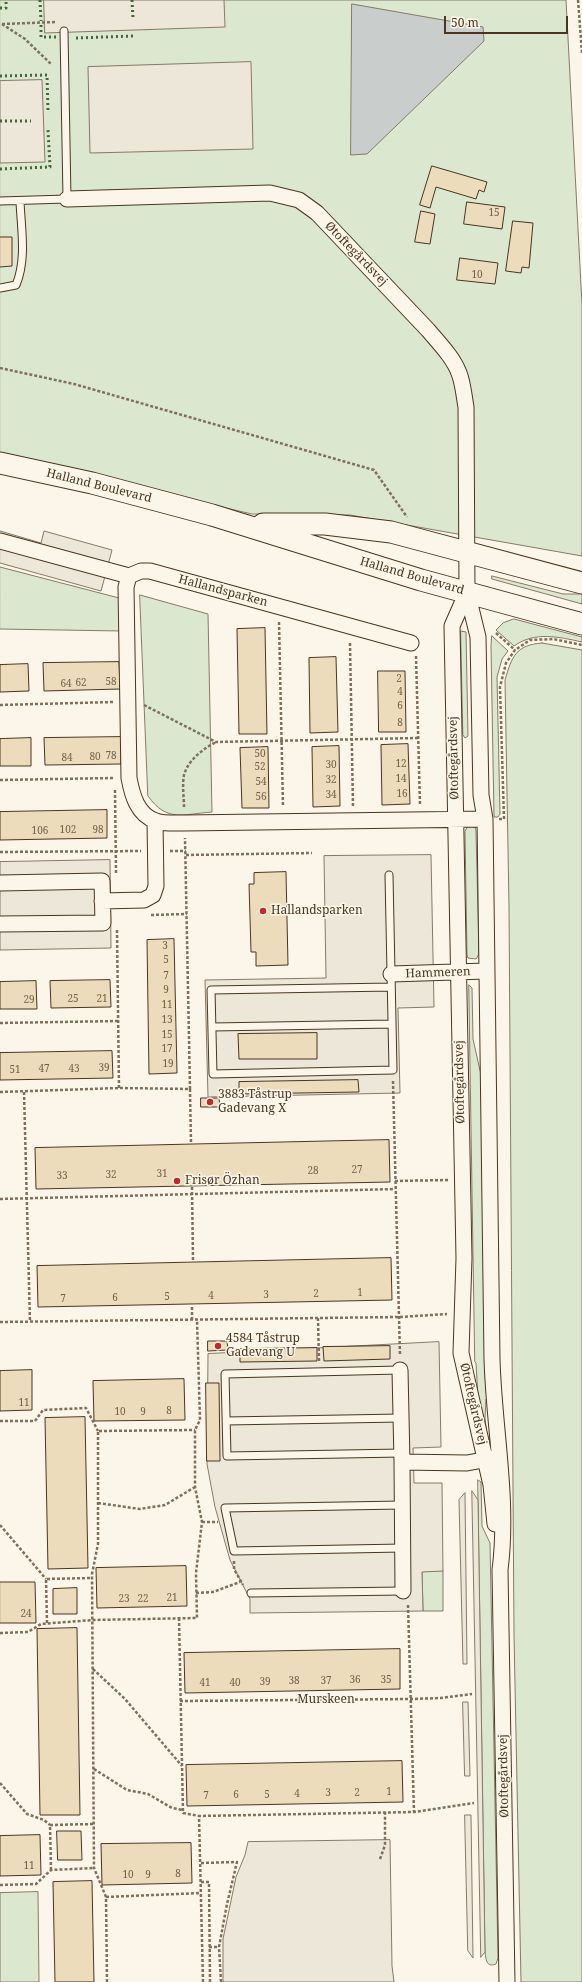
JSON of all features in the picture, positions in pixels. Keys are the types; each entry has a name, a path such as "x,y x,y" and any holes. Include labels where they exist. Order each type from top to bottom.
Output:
{"street":[{"name":"Øtoftegårdsvej","path":"67,199 270,193 299,200 318,213 428,330 445,350 459,373 466,407 468,552 467,592 477,630 481,796 485,819 493,1394 493,1507 495,1554 500,1570 507,1982"},
{"name":"Halland Boulevard","path":"0,463 92,483 243,524 413,578 582,624"},
{"name":"Halland Boulevard","path":"243,524 325,524 391,532 582,583"},
{"path":"0,541 129,576 126,587 129,778 133,798 142,811 155,821 184,823 455,818 485,819"},
{"name":"Hallandsparken","path":"129,576 141,570 150,571 411,643"},
{"name":"Øtoftegårdsvej","path":"467,592 452,626 464,1258 461,1313 461,1353 472,1407 493,1459"},
{"path":"102,901 144,900 150,897 156,886 155,821"},
{"path":"0,883 102,881 103,922 0,924"},
{"name":"Hammeren","path":"391,981 458,972 486,971"},
{"path":"400,1370 403,1591"},
{"path":"402,1458 468,1463 493,1459"}],"lane":[{"path":"64,31 67,199"},
{"name":"Øtoftegårdsvej","path":"0,201 67,199"},
{"path":"0,288 16,285 20,276 22,263 20,201"},
{"path":"389,875 393,1070 213,1074 211,990 391,981"},
{"path":"212,1027 392,1024"},
{"path":"400,1370 225,1374 226,1421 227,1456 402,1458"},
{"path":"226,1421 401,1418"},
{"path":"402,1505 225,1508 234,1551 403,1548"},
{"path":"251,1593 403,1591"}],"path":[{"path":"578,0 582,53"},
{"path":"1,24 63,22"},
{"path":"1,24 25,39 57,69 64,72"},
{"path":"0,368 74,384 374,470 410,520"},
{"path":"279,607 283,822"},
{"path":"350,626 353,820"},
{"path":"496,633 515,650"},
{"path":"485,819 504,819 500,687 506,663 515,650 530,640 553,639 582,645"},
{"path":"411,643 416,645 420,819"},
{"path":"192,1143 184,775 192,760 205,748 216,742 281,742 419,738"},
{"path":"0,780 129,778"},
{"path":"0,852 186,851"},
{"path":"186,855 312,853"},
{"path":"0,1023 118,1021"},
{"path":"393,1070 400,1370"},
{"path":"0,1092 119,1088 190,1089"},
{"path":"24,1092 28,1198 30,1322"},
{"path":"395,1181 462,1180"},
{"path":"192,1187 193,1261"},
{"path":"0,1199 395,1189"},
{"path":"192,1306 192,1320"},
{"path":"0,1322 318,1318 461,1313"},
{"path":"318,1318 319,1372"},
{"path":"0,1633 28,1632 41,1624 47,1623 92,1620 196,1618 196,1573 202,1522 195,1487 194,1430 200,1420 197,1320"},
{"path":"0,1421 35,1421 43,1410 86,1408 98,1431 98,1544 92,1578 94,1868 106,1897 107,1982"},
{"path":"98,1431 194,1430"},
{"path":"98,1503 140,1509 165,1506 195,1487"},
{"path":"0,1525 46,1579 47,1623"},
{"path":"234,1551 234,1569 240,1582 251,1593"},
{"path":"46,1579 92,1578"},
{"path":"196,1593 213,1592 240,1582"},
{"path":"403,1591 409,1608 414,1812"},
{"path":"179,1618 183,1813 199,1816 414,1812 474,1803"},
{"path":"93,1669 125,1699 182,1766"},
{"name":"Murskeen","path":"180,1701 412,1699 441,1698 472,1694"},
{"path":"93,1769 127,1790 148,1794 172,1808 183,1810"},
{"path":"0,1783 27,1814 44,1820 50,1825 94,1824"},
{"path":"380,1859 385,1845 385,1812"},
{"path":"199,1816 203,1982"},
{"path":"50,1825 51,1870"},
{"path":"201,1863 237,1862 219,1947 221,1982"},
{"path":"0,1885 36,1884 51,1870 94,1868"},
{"path":"201,1882 209,1882 210,1982"},
{"path":"106,1897 201,1893"},
{"path":"209,1947 219,1947"}],"green space":[{"path":"0,0 566,0 582,305 582,556 350,515 252,514 0,456"},
{"path":"0,567 119,598 121,631 0,629"},
{"path":"492,576 563,594 582,594 582,604 492,579"},
{"path":"140,595 208,614 212,812 176,815 162,810 155,805 148,796"},
{"path":"514,619 582,637 582,642 547,636 530,638 514,646 496,630 503,623"},
{"path":"461,631 466,632 468,736 465,738 463,735"},
{"path":"492,636 508,651 502,659 497,677 500,814 498,817 494,817"},
{"path":"542,643 582,650 582,1982 521,1982 514,1635 509,906 505,680 510,664 516,653 526,646"},
{"path":"468,826 475,827 476,831 479,954 476,959 468,958 467,955 465,832"},
{"path":"469,985 472,988 473,1039 481,1075 488,1398 486,1399 485,1418 487,1437 478,1398 475,1362"},
{"path":"478,1480 481,1482 482,1526 490,1543 498,1958 496,1964 493,1965 488,1964 485,1952"},
{"path":"443,1571 443,1611 423,1611 422,1572"},
{"path":"38,1892 39,1982 0,1982 0,1893"}],"shaded area":[{"path":"44,0 224,0 225,27 45,33"},
{"path":"352,4 483,27 484,41 367,154 351,155"},
{"path":"251,62 253,149 90,153 88,67"},
{"path":"42,80 45,162 0,163 0,81"},
{"path":"0,531 41,543 44,531 112,550 101,591 0,563"},
{"path":"431,855 434,1007 398,1008 400,1093 208,1097 205,980 326,978 324,856"},
{"path":"110,860 111,948 0,950 0,862"},
{"path":"439,1342 441,1447 413,1448 414,1483 442,1483 443,1571 422,1572 423,1611 250,1613 250,1599 230,1560 215,1507 207,1464 208,1354"},
{"path":"472,1491 478,1500 485,1952 481,1957"},
{"path":"465,1493 467,1664 463,1664 459,1500"},
{"path":"463,1702 468,1702 470,1776 465,1776"},
{"path":"465,1815 471,1815 473,1958 468,1951"},
{"path":"390,1840 392,1966 394,1982 223,1982 223,1939 236,1877 245,1855 248,1842"}],"building":[{"path":"432,166 487,182 484,192 479,190 476,199 436,187 430,208 420,205"},
{"path":"467,202 505,207 502,229 464,224"},
{"path":"421,211 435,214 430,244 415,242"},
{"path":"513,221 533,223 529,268 522,267 521,273 506,271"},
{"path":"0,237 12,237 12,266 0,267"},
{"path":"460,258 498,263 495,284 457,280"},
{"path":"265,628 267,734 239,734 237,629"},
{"path":"336,657 338,732 310,733 309,658"},
{"path":"119,662 120,689 44,691 43,663"},
{"path":"28,664 29,691 0,692 0,665"},
{"path":"378,671 405,671 406,732 379,732"},
{"path":"121,737 121,764 45,765 44,738"},
{"path":"31,738 31,766 0,766 0,739"},
{"path":"408,744 410,804 382,805 381,745"},
{"path":"339,746 340,806 313,807 312,747"},
{"path":"268,747 269,808 242,808 240,748"},
{"path":"107,810 107,838 0,840 0,812"},
{"path":"286,872 288,965 256,966 256,952 251,952 249,884 254,884 254,873"},
{"path":"174,939 177,1073 149,1074 147,940"},
{"path":"110,980 111,1007 51,1008 50,981"},
{"path":"36,981 37,1009 0,1009 0,982"},
{"path":"317,1033 317,1059 239,1059 238,1034"},
{"path":"112,1051 113,1078 0,1080 0,1053"},
{"path":"358,1080 359,1092 239,1094 239,1082"},
{"name":"3883 Tåstrup Gadevang X","path":"201,1098 219,1098 220,1107 201,1107"},
{"path":"389,1140 390,1182 36,1189 35,1148"},
{"path":"391,1258 392,1300 38,1307 37,1266"},
{"name":"4584 Tåstrup Gadevang U","path":"208,1341 227,1341 228,1350 208,1351"},
{"path":"390,1346 390,1359 324,1361 323,1347"},
{"path":"317,1348 317,1361 240,1362 240,1349"},
{"path":"32,1370 32,1410 0,1411 0,1371"},
{"path":"184,1379 185,1420 94,1421 93,1381"},
{"path":"206,1383 219,1383 220,1461 207,1461"},
{"path":"85,1417 88,1568 48,1569 45,1418"},
{"path":"186,1566 187,1606 97,1608 96,1568"},
{"path":"0,1582 35,1582 36,1623 0,1623"},
{"path":"77,1588 77,1614 53,1614 53,1589"},
{"path":"77,1628 80,1815 40,1815 37,1629"},
{"path":"400,1649 400,1689 185,1693 184,1653"},
{"path":"402,1761 403,1802 187,1806 186,1765"},
{"path":"57,1831 81,1831 82,1860 58,1860"},
{"path":"40,1835 41,1875 0,1876 0,1836"},
{"path":"191,1843 192,1883 102,1885 101,1844"},
{"path":"92,1881 94,1982 55,1982 53,1882"}],"hedge":[{"path":"0,8 6,8 6,0"},
{"path":"40,0 41,21"},
{"path":"132,0 133,19"},
{"path":"41,25 41,37 57,37"},
{"path":"76,38 133,36"},
{"path":"0,76 47,75 48,111"},
{"path":"0,121 31,121"},
{"path":"0,169 50,167 48,130"}],"place":[{"name":"Hallandsparken","path":"263,911"},
{"name":"3883 Tåstrup Gadevang X","path":"210,1102"},
{"name":"Frisør Özhan","path":"177,1181"},
{"name":"4584 Tåstrup Gadevang U","path":"218,1346"}]}
